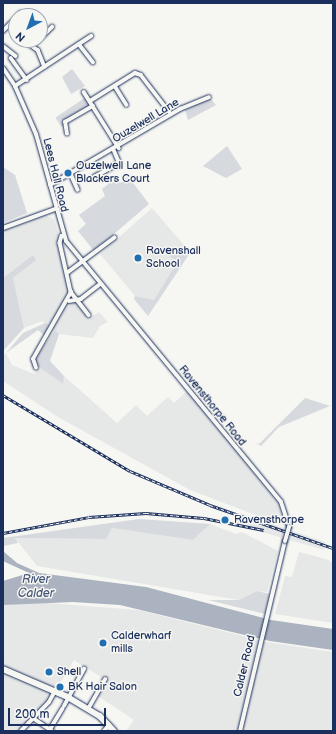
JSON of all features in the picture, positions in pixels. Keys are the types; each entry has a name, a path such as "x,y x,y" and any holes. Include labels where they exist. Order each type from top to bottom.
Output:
{"highway":[{"path":"3,669 68,697 88,709 109,725 114,731"}],"street":[{"path":"48,31 52,27"},
{"path":"15,86 27,80 91,36"},
{"path":"79,44 93,62"},
{"path":"3,46 16,56"},
{"path":"33,48 45,67"},
{"path":"11,58 27,80"},
{"name":"Lees Hall Road","path":"3,68 15,86 36,134 62,236 60,243 71,292 69,301 33,359 36,368"},
{"path":"90,101 135,73 141,75 171,114"},
{"path":"115,86 127,105"},
{"path":"84,92 119,148"},
{"name":"Ouzelwell Lane","path":"50,185 114,151 171,114 209,97"},
{"path":"67,134 65,122 93,106"},
{"name":"Ouzelwell Lane","path":"94,177 119,163 114,151"},
{"path":"71,174 78,190"},
{"path":"3,228 55,209"},
{"name":"Ravensthorpe Road","path":"62,236 83,264 281,502 288,515 289,527 269,605"},
{"path":"67,273 83,264 114,238"},
{"path":"69,301 78,301 100,284"},
{"name":"Lees Hall Road","path":"71,292 89,315"},
{"name":"Calder Road","path":"241,731 269,605"},
{"path":"33,718 51,731 84,669"},
{"path":"88,709 105,680"},
{"path":"21,731 49,702 55,691"},
{"path":"55,710 60,714"},
{"path":"104,731 109,725"}],"shaded area":[{"path":"72,69 85,86 71,94 62,77"},
{"path":"86,97 92,106 61,127 55,118"},
{"path":"210,98 216,105 188,120 185,110"},
{"path":"227,146 242,169 226,178 203,166"},
{"path":"3,167 15,175 27,213 3,223"},
{"path":"128,176 149,204 94,251 78,231 86,224 79,215 105,196 102,189 117,177 121,183"},
{"name":"Ravenshall School","path":"152,208 189,251 161,251 179,261 154,300 135,296 100,254"},
{"path":"45,215 54,219 59,234 71,292 91,317 99,312 108,322 100,326 93,338 59,334 42,321 24,328 13,278 35,260 33,255 3,278 3,229"},
{"path":"160,251 190,253 148,316 134,299 135,296 154,300 178,261"},
{"path":"33,255 36,260 13,278 24,328 3,351 3,278"},
{"path":"45,323 52,327 46,337 38,330 6,353 23,333"},
{"path":"55,330 59,334 50,361 64,376 63,384 39,367 35,359"},
{"path":"6,353 12,365 34,374 39,367 62,383 64,376 117,423 136,405 147,416 168,397 174,403 188,390 281,502 284,518 274,522 190,490 58,417 3,381 3,356"},
{"path":"305,398 330,406 279,427 261,446 254,442 259,444"},
{"path":"239,513 325,542 324,550 238,525 237,521 263,526 238,517"},
{"path":"139,519 210,524 193,540 112,528 106,539 15,538 18,543 3,546 3,538"},
{"path":"210,524 236,534 242,532 278,551 267,592 257,591 239,600 37,566 15,538 105,539 112,528 193,540"},
{"path":"299,552 329,560 333,564 333,623 275,614 285,576 292,577"},
{"path":"257,591 270,594 265,614 208,600 239,600"},
{"path":"34,602 138,610 267,642 332,652 333,731 126,731 134,720 95,694 104,679 74,660 52,697 21,731 3,731 3,605"}],"water":[{"name":"River Calder","path":"3,551 17,563 39,573 146,587 271,620 333,629 333,650 270,641 120,605 73,602 3,605 3,581 29,573 3,561"}],"railway":[{"path":"3,395 130,471 210,505 333,548"},
{"path":"3,533 89,517 146,513 204,518 264,530"}],"place":[{"name":"Ouzelwell Lane Blackers Court","path":"68,173"},
{"name":"Ravenshall School","path":"138,258"},
{"name":"Ravensthorpe","path":"225,520"},
{"name":"Calderwharf mills","path":"103,643"},
{"name":"Shell","path":"49,672"},
{"name":"BK Hair Salon","path":"60,687"}]}
